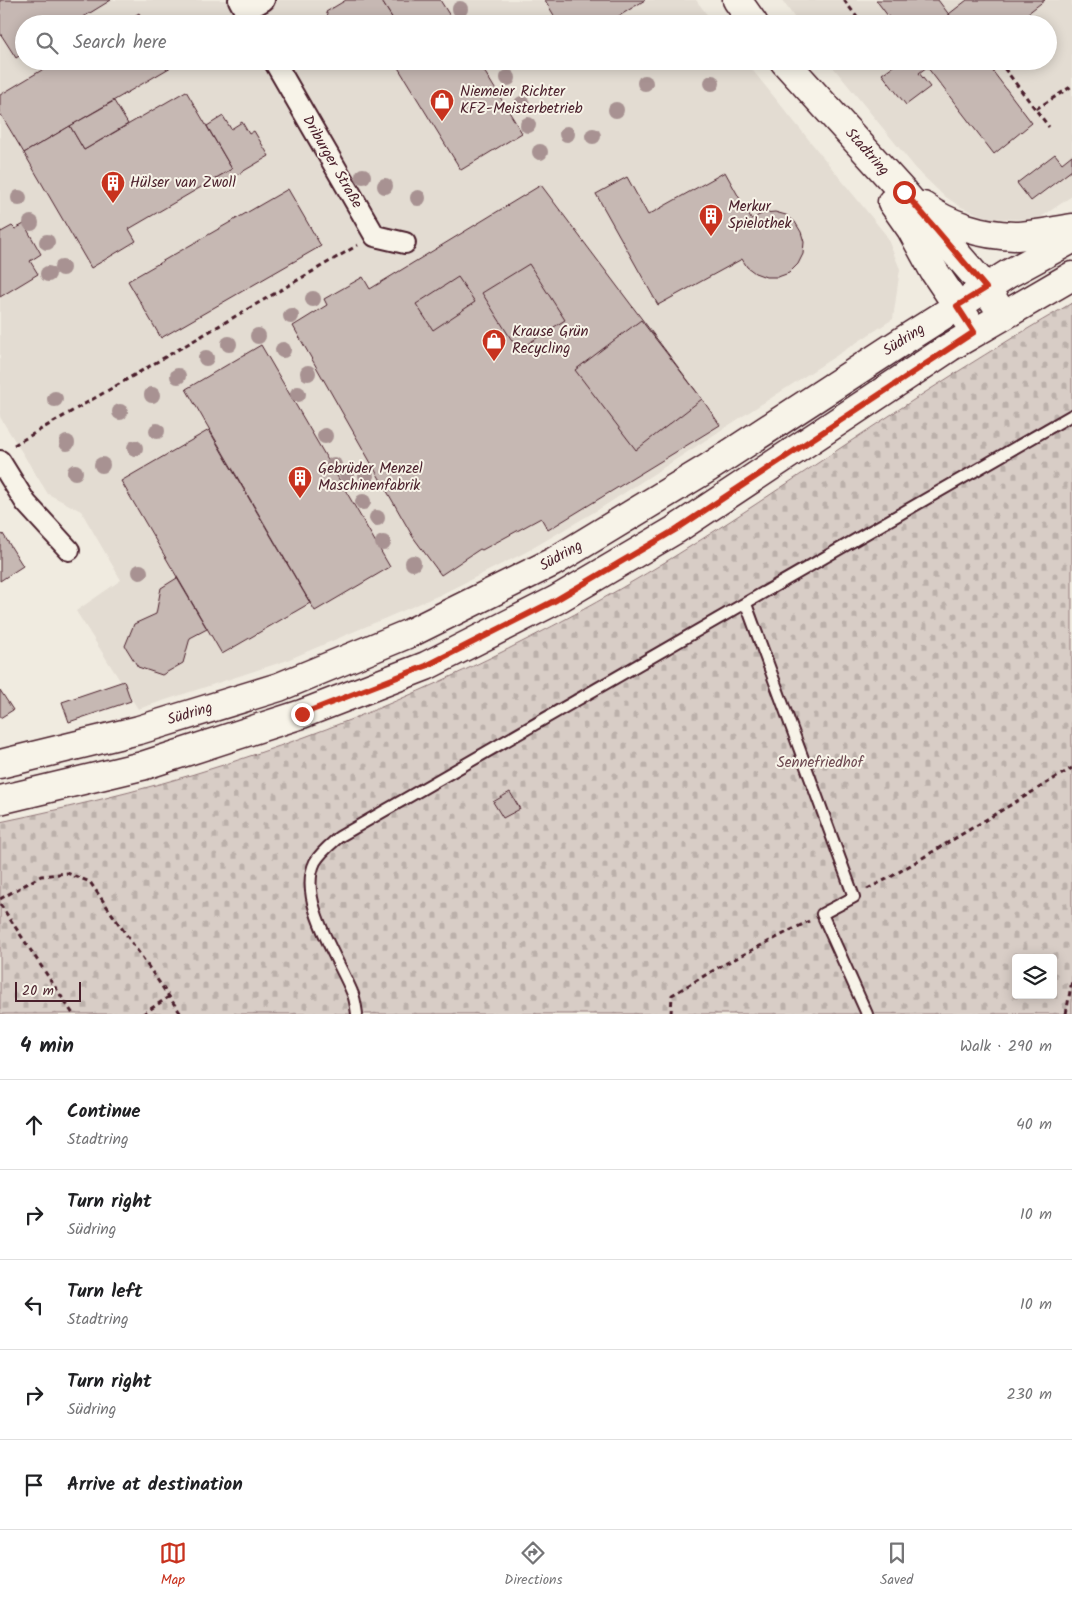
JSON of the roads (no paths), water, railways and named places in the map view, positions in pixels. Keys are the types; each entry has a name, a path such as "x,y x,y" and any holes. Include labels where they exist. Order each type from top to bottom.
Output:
{"main road":[{"path":"737,0 748,15"},
{"name":"Stadtring","path":"791,70 868,175 894,204 911,229 934,271 974,332"},
{"name":"Stadtring","path":"792,70 904,192 986,288 1004,315"},
{"path":"904,192 928,210 947,221 981,232 1015,236 1072,228"},
{"name":"Südring","path":"0,764 139,730 280,687 410,633 553,562 708,468 957,306 1072,239"},
{"name":"Südring","path":"0,800 142,766 302,714 426,666 556,600 675,530 974,332 1072,276"}],"street":[{"path":"245,12 264,0"},
{"name":"Driburger Straße","path":"279,70 375,236 405,244"},
{"path":"4,455 26,503 69,550"}],"lane":[{"path":"358,1014 353,994 322,930 310,889 315,863 324,850 339,837 1072,415"},
{"path":"746,604 854,897 822,914 867,1014"}],"place":[{"name":"Niemeier Richter KFZ-Meisterbetrieb","path":"442,122"},
{"name":"Hülser van Zwoll","path":"113,204"},
{"name":"Merkur Spielothek","path":"711,237"},
{"name":"Krause Grün Recycling","path":"494,362"},
{"name":"Gebrüder Menzel Maschinenfabrik","path":"300,499"}],"park label":[{"name":"Sennefriedhof","path":"820,763"}]}
